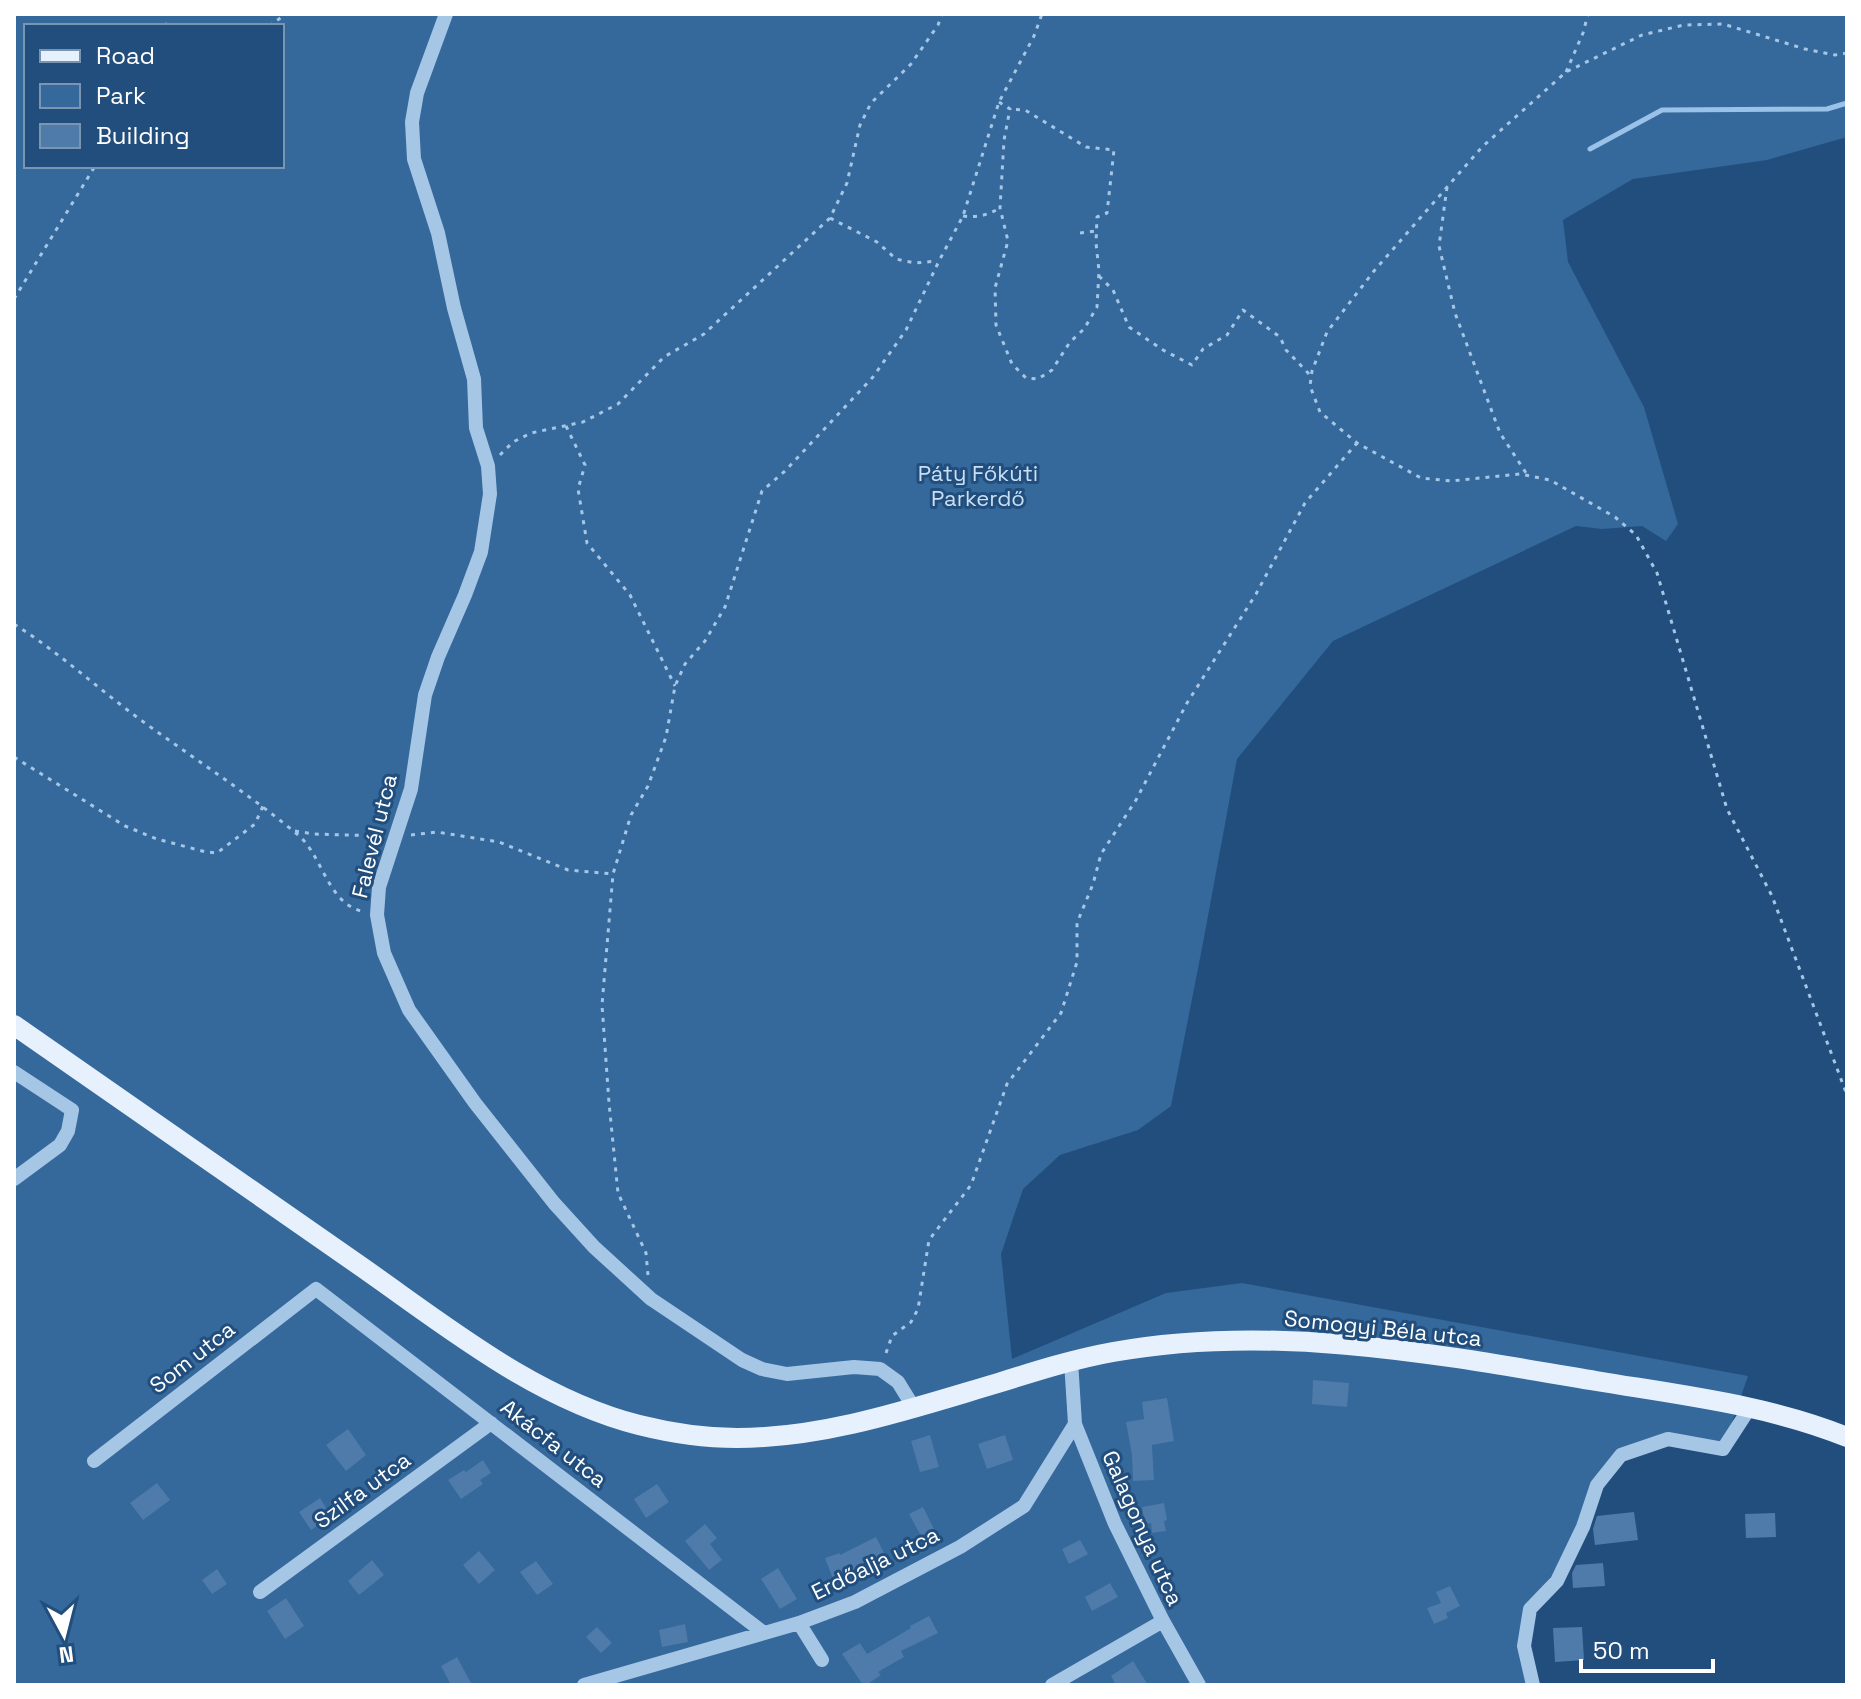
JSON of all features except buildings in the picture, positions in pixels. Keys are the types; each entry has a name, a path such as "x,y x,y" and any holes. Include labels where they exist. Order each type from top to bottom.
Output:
{"main road":[{"name":"Somogyi Béla utca","path":"14,1025 495,1360 582,1406 613,1418 654,1428 691,1435 738,1438 813,1431 914,1408 1071,1361 1182,1343 1261,1340 1337,1344 1430,1355 1695,1397 1794,1420 1847,1437"}],"street":[{"name":"Falevél utca","path":"446,14 417,93 412,122 414,159 438,233 454,308 474,379 476,428 488,466 490,494 481,552 425,695 411,789 379,887 377,915 384,953 409,1010 467,1091 554,1203 594,1247 651,1299 742,1360 762,1369 787,1374 854,1367 880,1369"},
{"path":"14,1072 72,1110 68,1131 60,1145 14,1179"},
{"name":"Akácfa utca","path":"316,1289 764,1633"},
{"name":"Som utca","path":"94,1461 316,1289"},
{"path":"1071,1361 1075,1424"},
{"path":"880,1369 898,1382 914,1408"},
{"path":"1533,1685 1524,1646 1530,1609 1557,1581 1583,1527 1597,1485 1621,1455 1668,1439 1723,1449 1749,1409"},
{"name":"Szilfa utca","path":"260,1592 491,1423"},
{"name":"Galagonya utca","path":"1052,1685 1163,1621 1115,1524 1075,1424"},
{"name":"Erdőalja utca","path":"584,1685 799,1623 855,1602 907,1576 1024,1506 1075,1424"},
{"path":"1163,1621 1199,1685"},
{"path":"799,1623 822,1660"}],"path":[{"path":"488,466 522,437 583,422 618,404 664,357 704,334 830,218 847,183 860,125 871,103 911,64 942,14"},
{"path":"651,1299 646,1253 618,1193 609,1103 602,1005 613,874 631,815 648,786 666,737 675,686 685,664 705,641 725,607 762,491 785,471 873,377 906,330 963,216 999,102 1034,36 1042,14"},
{"path":"1566,72 1588,14"},
{"path":"1847,53 1835,55 1805,49 1723,24 1684,25 1642,35 1566,72 1482,147 1374,271 1327,332 1310,386 1320,412 1357,443 1421,478 1451,481 1520,474 1550,480 1615,517 1636,535 1657,573 1727,809 1772,896 1847,1095"},
{"path":"999,102 1010,109 1025,110 1086,147 1114,150 1107,213 1097,217 1097,307 1052,370 1038,379 1026,378 1012,364 996,325 995,288 1008,241 1000,208 1004,140 1010,109"},
{"path":"14,299 94,168"},
{"path":"1447,187 1439,246 1455,313 1500,433 1528,476"},
{"path":"963,216 988,215 1000,208"},
{"path":"830,218 877,242 896,259 915,263 939,261"},
{"path":"1080,233 1096,231"},
{"path":"1099,276 1113,290 1129,327 1192,365 1203,349 1227,335 1243,310 1280,337 1286,350 1311,376"},
{"path":"566,426 585,465 578,489 587,543 630,595 675,686"},
{"path":"880,1369 892,1336 911,1322 918,1309 929,1240 971,1185 1007,1084 1061,1013 1077,962 1077,923 1101,854 1136,800 1187,703 1256,594 1305,503 1357,443"},
{"path":"14,624 46,644 142,720 263,806 304,839 345,902 353,909 377,915"},
{"path":"14,757 125,826 157,839 206,852 217,853 255,824 263,806"},
{"path":"294,831 394,837 437,832 499,842 568,870 613,874"}],"green space":[{"name":"Páty Főkúti Parkerdő","path":"14,14 1847,14 1847,137 1767,160 1633,179 1563,220 1568,262 1644,407 1678,524 1666,541 1642,526 1602,529 1576,526 1333,641 1237,759 1171,1106 1138,1130 1060,1155 1023,1189 1001,1254 1012,1359 1166,1293 1242,1283 1748,1376 1723,1449 1668,1439 1621,1455 1597,1485 1557,1581 1530,1609 1524,1646 1533,1685 14,1685"}],"waterway":[{"path":"1590,149 1662,110 1827,109 1847,103"}]}
